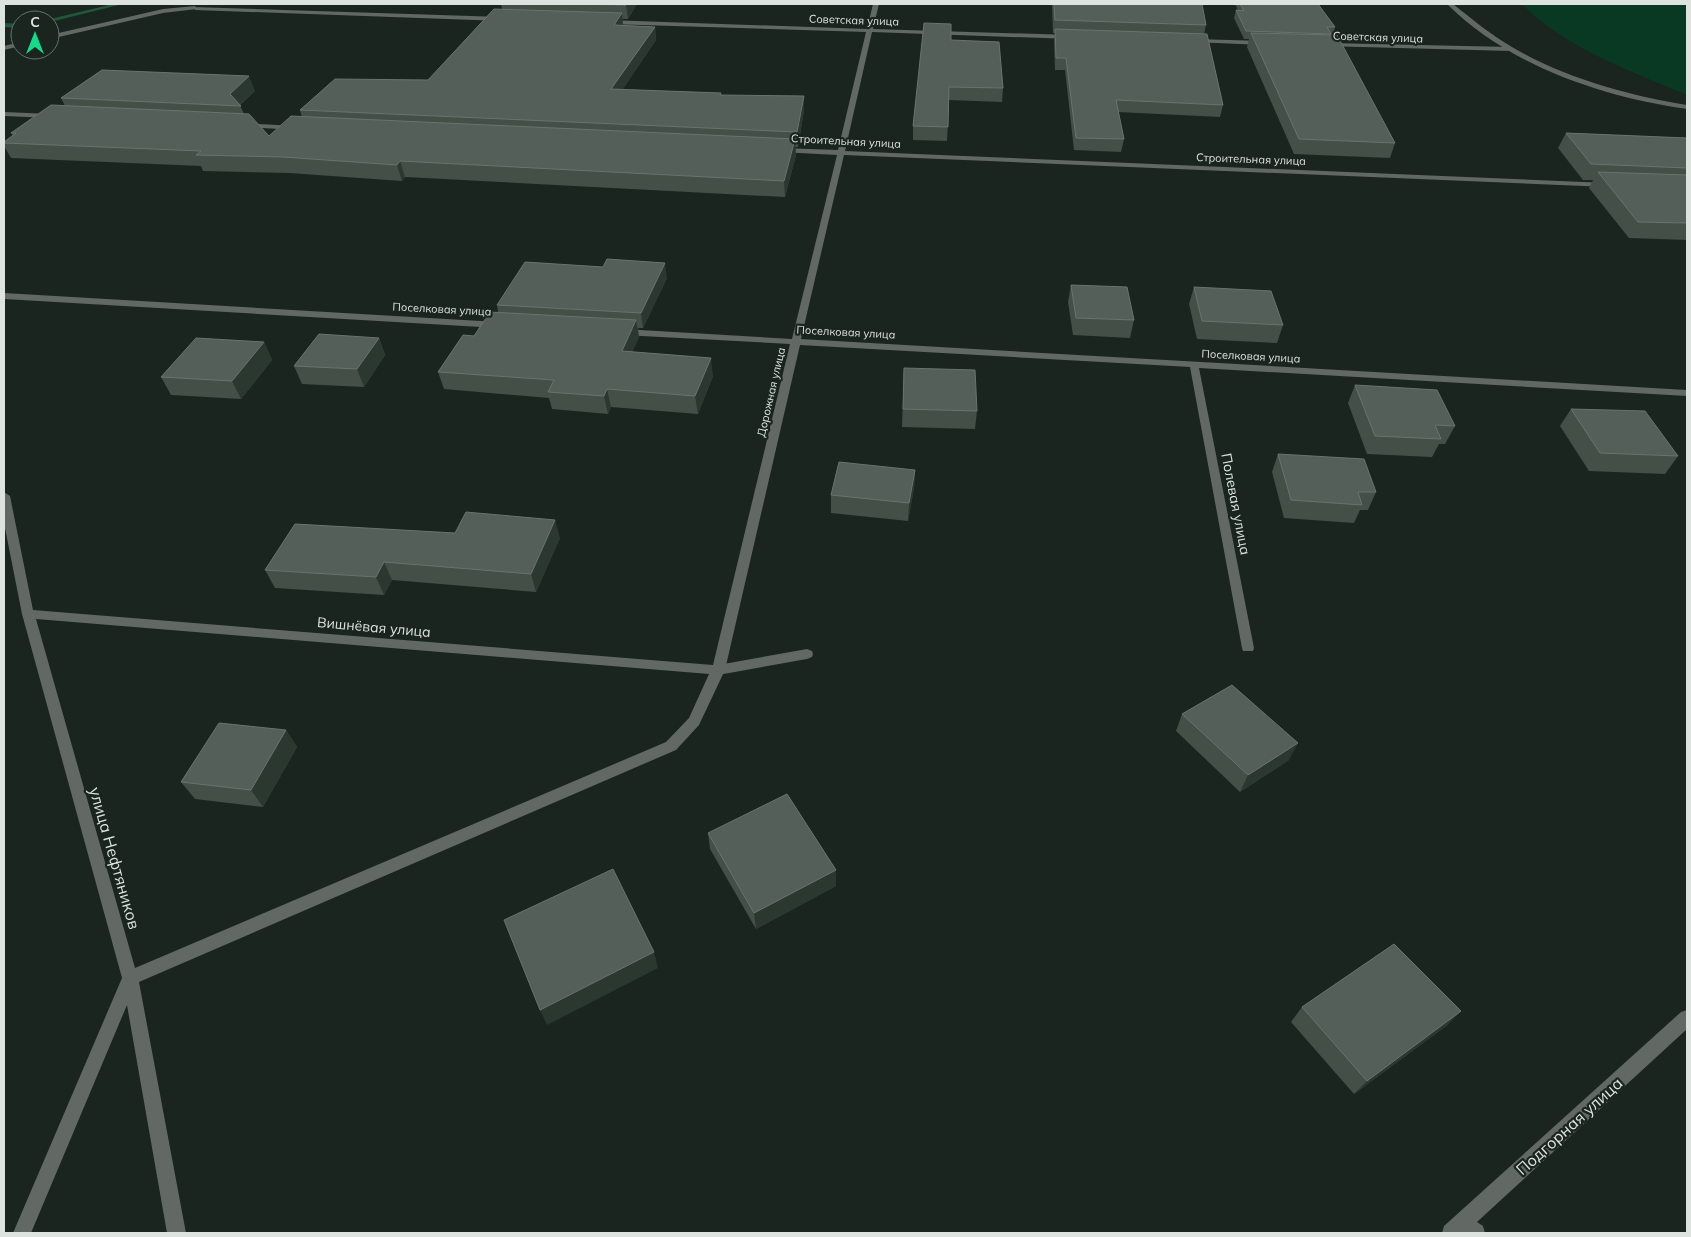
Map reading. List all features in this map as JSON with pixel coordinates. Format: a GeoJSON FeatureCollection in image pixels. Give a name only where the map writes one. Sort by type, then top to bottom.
{"type":"FeatureCollection","features":[{"type":"Feature","properties":{"kind":"street","name":"Дорожная улица"},"geometry":{"type":"LineString","coordinates":[[130,978],[671,746],[694,720],[718,670],[876,4]]}},
{"type":"Feature","properties":{"kind":"street"},"geometry":{"type":"LineString","coordinates":[[1450,4],[1511,49],[1546,66],[1613,90],[1668,105],[1687,107]]}},
{"type":"Feature","properties":{"kind":"street"},"geometry":{"type":"LineString","coordinates":[[60,35],[163,11],[195,8],[513,19]]}},
{"type":"Feature","properties":{"kind":"street","name":"Советская улица"},"geometry":{"type":"LineString","coordinates":[[602,22],[1079,37]]}},
{"type":"Feature","properties":{"kind":"street"},"geometry":{"type":"LineString","coordinates":[[1188,41],[1268,43]]}},
{"type":"Feature","properties":{"kind":"street","name":"Советская улица"},"geometry":{"type":"LineString","coordinates":[[1317,45],[1511,49]]}},
{"type":"Feature","properties":{"kind":"street"},"geometry":{"type":"LineString","coordinates":[[4,114],[64,117]]}},
{"type":"Feature","properties":{"kind":"street"},"geometry":{"type":"LineString","coordinates":[[233,125],[302,128]]}},
{"type":"Feature","properties":{"kind":"street","name":"Строительная улица"},"geometry":{"type":"LineString","coordinates":[[770,149],[1618,185]]}},
{"type":"Feature","properties":{"kind":"street","name":"Поселковая улица"},"geometry":{"type":"LineString","coordinates":[[4,296],[509,325]]}},
{"type":"Feature","properties":{"kind":"street","name":"Поселковая улица"},"geometry":{"type":"LineString","coordinates":[[608,331],[1687,393]]}},
{"type":"Feature","properties":{"kind":"street","name":"Полевая улица"},"geometry":{"type":"LineString","coordinates":[[1194,365],[1248,648]]}},
{"type":"Feature","properties":{"kind":"street","name":"улица Нефтяников"},"geometry":{"type":"LineString","coordinates":[[4,496],[28,614],[130,978],[177,1233]]}},
{"type":"Feature","properties":{"kind":"street","name":"Вишнёвая улица"},"geometry":{"type":"LineString","coordinates":[[28,614],[718,670],[807,654]]}},
{"type":"Feature","properties":{"kind":"street"},"geometry":{"type":"LineString","coordinates":[[22,1233],[130,978]]}},
{"type":"Feature","properties":{"kind":"street","name":"Подгорная улица"},"geometry":{"type":"LineString","coordinates":[[1464,1230],[1687,1018]]}},
{"type":"Feature","properties":{"kind":"green space"},"geometry":{"type":"Polygon","coordinates":[[[1522,4],[1687,4],[1687,95],[1621,67],[1578,46],[1557,33],[1522,4]]]}},
{"type":"Feature","properties":{"kind":"building"},"geometry":{"type":"Polygon","coordinates":[[[582,4],[627,4],[626,5],[582,4]]]}},
{"type":"Feature","properties":{"kind":"building"},"geometry":{"type":"Polygon","coordinates":[[[1054,4],[1202,4],[1206,25],[1055,20],[1054,4]]]}},
{"type":"Feature","properties":{"kind":"building"},"geometry":{"type":"Polygon","coordinates":[[[1240,4],[1318,4],[1335,27],[1327,27],[1331,34],[1246,31],[1236,10],[1244,11],[1240,4]]]}},
{"type":"Feature","properties":{"kind":"building"},"geometry":{"type":"Polygon","coordinates":[[[494,9],[622,13],[614,25],[655,27],[611,89],[721,93],[720,95],[804,96],[797,132],[300,110],[335,79],[428,80],[494,9]]]}},
{"type":"Feature","properties":{"kind":"building"},"geometry":{"type":"Polygon","coordinates":[[[924,23],[951,24],[951,40],[999,42],[1003,88],[949,87],[948,127],[913,126],[924,23]]]}},
{"type":"Feature","properties":{"kind":"building"},"geometry":{"type":"Polygon","coordinates":[[[1055,29],[1207,34],[1223,105],[1116,100],[1124,139],[1076,138],[1066,58],[1056,58],[1055,29]]]}},
{"type":"Feature","properties":{"kind":"building"},"geometry":{"type":"Polygon","coordinates":[[[1251,33],[1337,35],[1395,143],[1299,139],[1251,33]]]}},
{"type":"Feature","properties":{"kind":"building"},"geometry":{"type":"Polygon","coordinates":[[[102,70],[249,76],[230,94],[241,106],[61,98],[102,70]]]}},
{"type":"Feature","properties":{"kind":"building"},"geometry":{"type":"Polygon","coordinates":[[[51,105],[249,114],[269,136],[291,116],[795,139],[784,181],[400,161],[397,165],[283,157],[196,155],[201,151],[4,143],[16,133],[11,133],[51,105]]]}},
{"type":"Feature","properties":{"kind":"building"},"geometry":{"type":"Polygon","coordinates":[[[1566,133],[1687,138],[1687,168],[1591,164],[1566,133]]]}},
{"type":"Feature","properties":{"kind":"building"},"geometry":{"type":"Polygon","coordinates":[[[1598,172],[1687,175],[1687,223],[1638,222],[1598,172]]]}},
{"type":"Feature","properties":{"kind":"building"},"geometry":{"type":"Polygon","coordinates":[[[607,259],[665,263],[641,313],[497,305],[525,262],[603,267],[607,259]]]}},
{"type":"Feature","properties":{"kind":"building"},"geometry":{"type":"Polygon","coordinates":[[[1071,285],[1127,287],[1134,320],[1076,318],[1071,285]]]}},
{"type":"Feature","properties":{"kind":"building"},"geometry":{"type":"Polygon","coordinates":[[[1194,287],[1271,291],[1283,325],[1202,321],[1194,287]]]}},
{"type":"Feature","properties":{"kind":"building"},"geometry":{"type":"Polygon","coordinates":[[[490,312],[636,320],[622,351],[711,358],[695,396],[607,389],[604,396],[548,392],[554,380],[438,372],[463,335],[474,336],[490,312]]]}},
{"type":"Feature","properties":{"kind":"building"},"geometry":{"type":"Polygon","coordinates":[[[319,334],[379,338],[357,369],[294,366],[319,334]]]}},
{"type":"Feature","properties":{"kind":"building"},"geometry":{"type":"Polygon","coordinates":[[[196,338],[264,342],[232,381],[161,377],[196,338]]]}},
{"type":"Feature","properties":{"kind":"building"},"geometry":{"type":"Polygon","coordinates":[[[904,368],[975,370],[977,411],[903,409],[904,368]]]}},
{"type":"Feature","properties":{"kind":"building"},"geometry":{"type":"Polygon","coordinates":[[[1355,385],[1437,390],[1455,426],[1435,425],[1441,439],[1375,436],[1355,385]]]}},
{"type":"Feature","properties":{"kind":"building"},"geometry":{"type":"Polygon","coordinates":[[[1571,409],[1645,411],[1678,456],[1600,453],[1571,409]]]}},
{"type":"Feature","properties":{"kind":"building"},"geometry":{"type":"Polygon","coordinates":[[[1278,454],[1364,459],[1376,492],[1358,492],[1362,505],[1291,500],[1278,454]]]}},
{"type":"Feature","properties":{"kind":"building"},"geometry":{"type":"Polygon","coordinates":[[[839,462],[915,470],[909,503],[831,495],[839,462]]]}},
{"type":"Feature","properties":{"kind":"building"},"geometry":{"type":"Polygon","coordinates":[[[466,512],[555,520],[531,574],[384,562],[376,577],[265,570],[295,524],[455,533],[466,512]]]}},
{"type":"Feature","properties":{"kind":"building"},"geometry":{"type":"Polygon","coordinates":[[[1232,685],[1298,743],[1248,775],[1182,714],[1232,685]]]}},
{"type":"Feature","properties":{"kind":"building"},"geometry":{"type":"Polygon","coordinates":[[[219,723],[286,730],[251,790],[181,782],[219,723]]]}},
{"type":"Feature","properties":{"kind":"building"},"geometry":{"type":"Polygon","coordinates":[[[787,794],[836,870],[754,913],[708,833],[787,794]]]}},
{"type":"Feature","properties":{"kind":"building"},"geometry":{"type":"Polygon","coordinates":[[[613,869],[654,952],[540,1010],[504,920],[613,869]]]}},
{"type":"Feature","properties":{"kind":"building"},"geometry":{"type":"Polygon","coordinates":[[[1394,944],[1461,1011],[1367,1081],[1302,1007],[1394,944]]]}},
{"type":"Feature","properties":{"kind":"waterway"},"geometry":{"type":"LineString","coordinates":[[60,18],[120,4]]}},
{"type":"Feature","properties":{"kind":"waterway"},"geometry":{"type":"LineString","coordinates":[[4,25],[10,25]]}}]}
